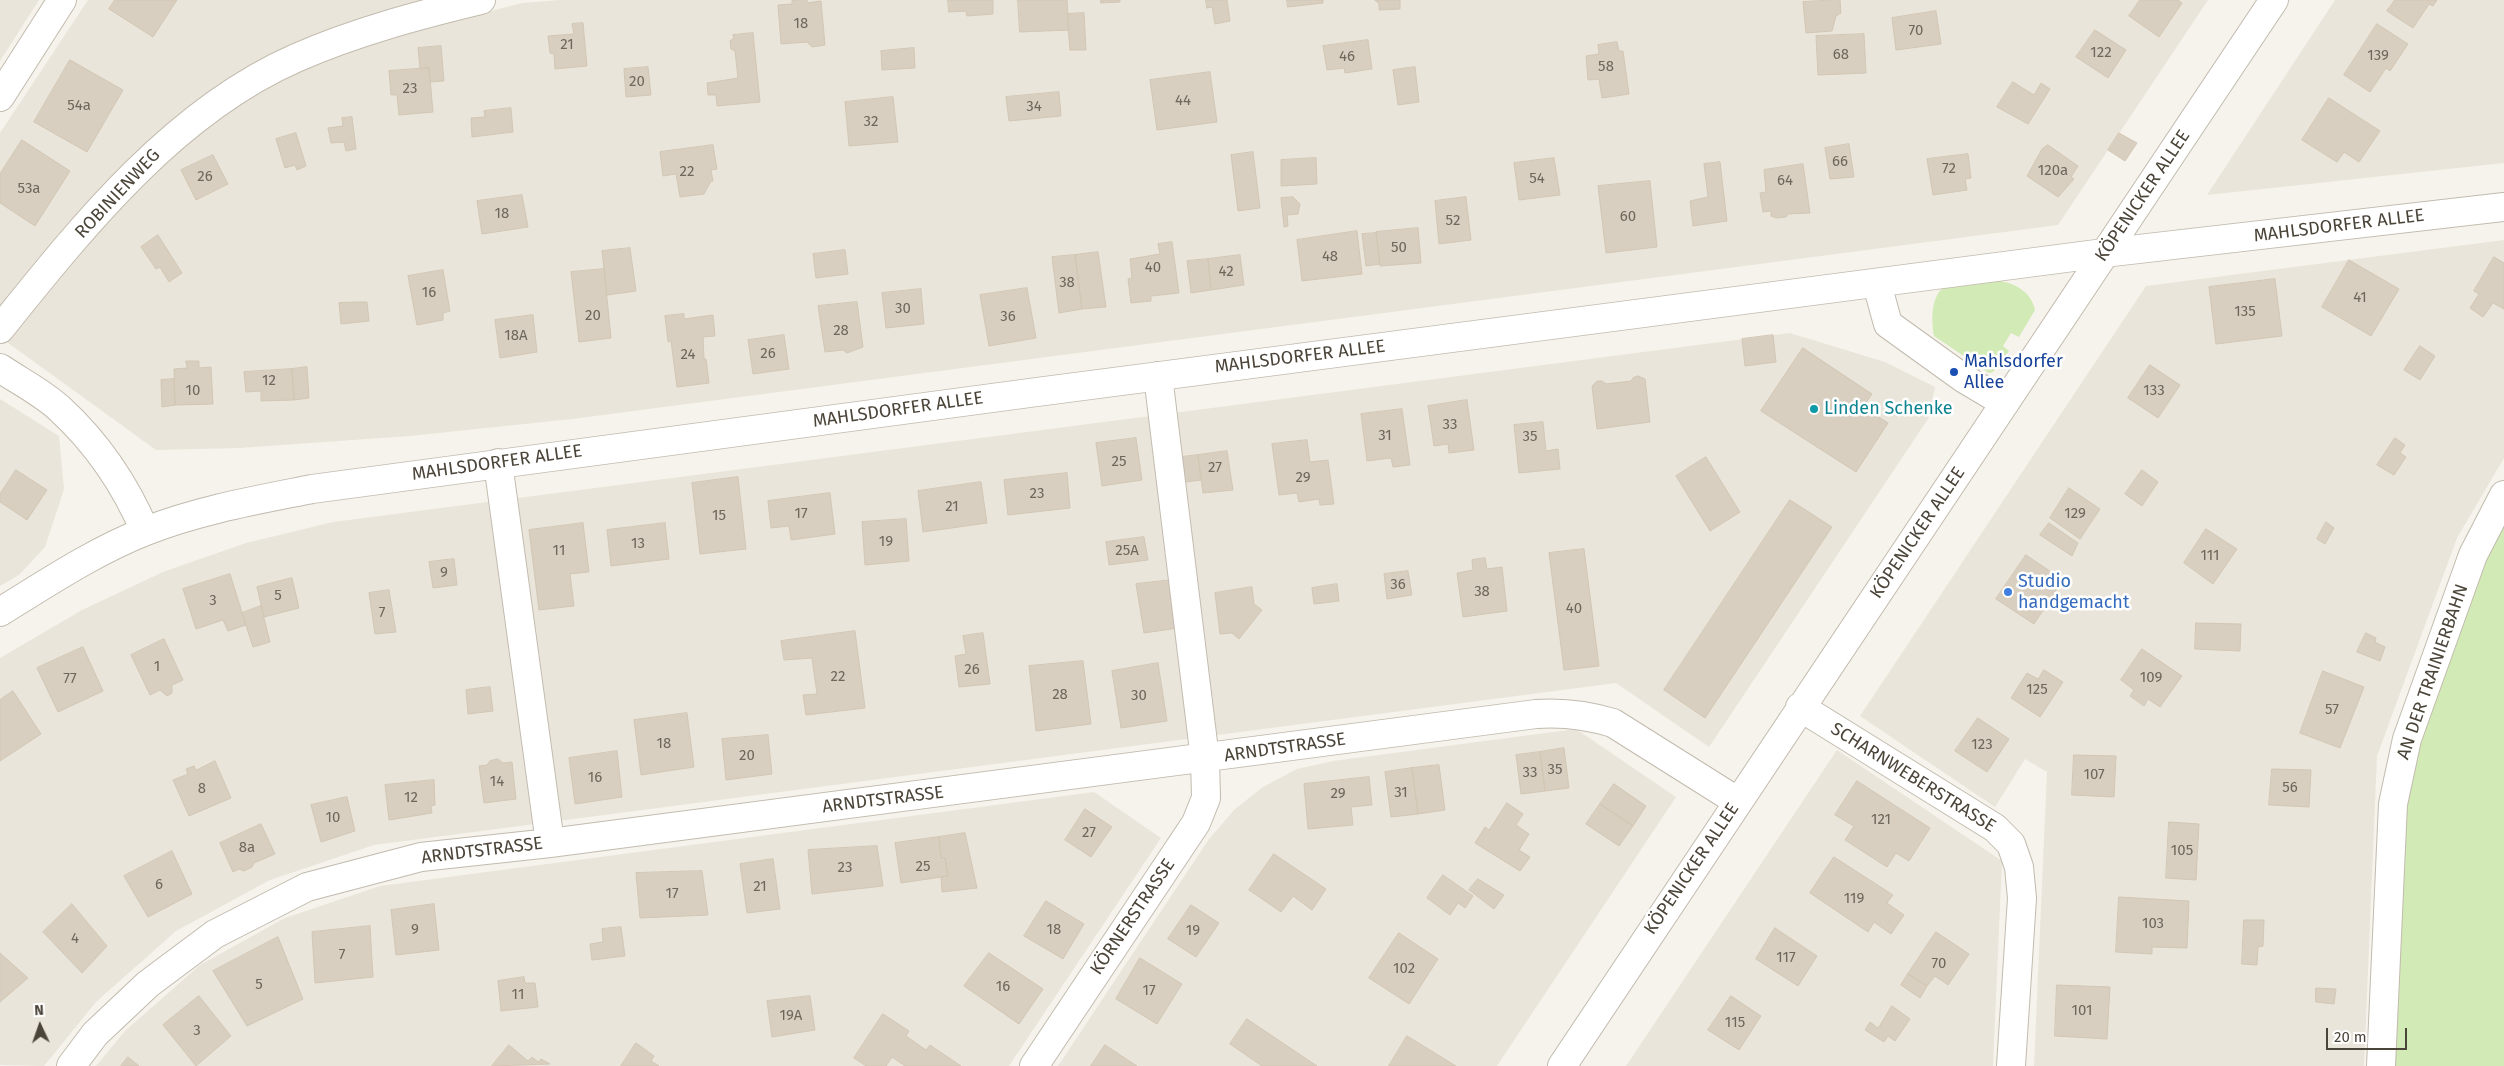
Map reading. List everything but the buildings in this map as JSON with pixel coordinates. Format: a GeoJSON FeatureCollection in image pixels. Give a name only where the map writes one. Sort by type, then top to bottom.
{"type":"FeatureCollection","features":[{"type":"Feature","properties":{"kind":"street"},"geometry":{"type":"LineString","coordinates":[[0,97],[62,0]]}},
{"type":"Feature","properties":{"kind":"street","name":"ROBINIENWEG"},"geometry":{"type":"LineString","coordinates":[[0,329],[41,278],[140,166],[194,120],[243,87],[296,58],[425,13],[481,0]]}},
{"type":"Feature","properties":{"kind":"street","name":"KÖPENICKER ALLEE"},"geometry":{"type":"LineString","coordinates":[[1562,1066],[1737,801],[2274,0]]}},
{"type":"Feature","properties":{"kind":"street","name":"MAHLSDORFER ALLEE"},"geometry":{"type":"LineString","coordinates":[[0,612],[63,573],[145,531],[222,509],[312,489],[1158,376],[2104,253],[2504,207]]}},
{"type":"Feature","properties":{"kind":"street"},"geometry":{"type":"LineString","coordinates":[[1877,284],[1888,324],[1964,378],[2005,403]]}},
{"type":"Feature","properties":{"kind":"street"},"geometry":{"type":"LineString","coordinates":[[0,368],[59,408],[107,459],[132,501],[145,531]]}},
{"type":"Feature","properties":{"kind":"street","name":"KÖRNERSTRASSE"},"geometry":{"type":"LineString","coordinates":[[1034,1066],[1196,823],[1206,798],[1205,759],[1158,376]]}},
{"type":"Feature","properties":{"kind":"street"},"geometry":{"type":"LineString","coordinates":[[498,463],[550,843]]}},
{"type":"Feature","properties":{"kind":"street","name":"AN DER TRAINIERBAHN"},"geometry":{"type":"LineString","coordinates":[[2381,1066],[2393,804],[2403,757],[2407,739],[2473,555],[2504,495]]}},
{"type":"Feature","properties":{"kind":"street","name":"SCHARNWEBERSTRASSE"},"geometry":{"type":"LineString","coordinates":[[1800,707],[1995,828],[2010,844],[2019,866],[2022,898],[2010,1066]]}},
{"type":"Feature","properties":{"kind":"street","name":"ARNDTSTRASSE"},"geometry":{"type":"LineString","coordinates":[[71,1066],[95,1034],[155,978],[215,934],[307,887],[421,857],[550,843],[1205,759],[1526,715],[1561,712],[1590,716],[1613,723],[1737,801]]}},
{"type":"Feature","properties":{"kind":"shaded area"},"geometry":{"type":"Polygon","coordinates":[[[0,0],[39,0],[0,61],[0,0]]]}},
{"type":"Feature","properties":{"kind":"shaded area"},"geometry":{"type":"Polygon","coordinates":[[[88,0],[432,0],[281,52],[198,99],[131,157],[0,307],[0,133],[88,0]]]}},
{"type":"Feature","properties":{"kind":"shaded area"},"geometry":{"type":"Polygon","coordinates":[[[560,0],[2208,0],[2058,225],[572,419],[410,436],[239,448],[156,450],[4,340],[144,179],[212,121],[290,74],[369,43],[522,3],[560,0]]]}},
{"type":"Feature","properties":{"kind":"shaded area"},"geometry":{"type":"Polygon","coordinates":[[[2335,0],[2504,0],[2504,163],[2207,195],[2335,0]]]}},
{"type":"Feature","properties":{"kind":"shaded area"},"geometry":{"type":"Polygon","coordinates":[[[2504,240],[2504,458],[2457,538],[2377,756],[2364,1066],[2034,1066],[2047,772],[2025,759],[1995,807],[1860,716],[2146,286],[2504,240]]]}},
{"type":"Feature","properties":{"kind":"shaded area"},"geometry":{"type":"Polygon","coordinates":[[[1790,333],[1885,362],[1935,387],[1928,419],[1709,747],[1616,683],[374,845],[270,880],[176,931],[96,1002],[44,1066],[0,1065],[0,658],[82,610],[163,572],[246,543],[333,522],[1790,333]]]}},
{"type":"Feature","properties":{"kind":"shaded area"},"geometry":{"type":"Polygon","coordinates":[[[0,399],[59,436],[64,489],[45,547],[19,575],[0,586],[0,399]]]}},
{"type":"Feature","properties":{"kind":"shaded area"},"geometry":{"type":"Polygon","coordinates":[[[1576,729],[1676,797],[1497,1066],[1058,1066],[1209,839],[1234,810],[1263,787],[1297,769],[1333,761],[1576,729]]]}},
{"type":"Feature","properties":{"kind":"shaded area"},"geometry":{"type":"Polygon","coordinates":[[[1837,750],[2002,861],[1993,1066],[1626,1066],[1837,750]]]}},
{"type":"Feature","properties":{"kind":"shaded area"},"geometry":{"type":"Polygon","coordinates":[[[1094,792],[1161,838],[1009,1066],[96,1066],[125,1031],[200,965],[285,918],[380,886],[1094,792]]]}},
{"type":"Feature","properties":{"kind":"green space"},"geometry":{"type":"Polygon","coordinates":[[[1994,280],[2020,288],[2029,297],[2035,310],[2019,337],[2011,333],[2003,346],[2009,351],[1993,372],[1989,373],[1934,336],[1932,314],[1935,299],[1943,288],[1950,284],[1994,280]]]}},
{"type":"Feature","properties":{"kind":"green space"},"geometry":{"type":"Polygon","coordinates":[[[2504,510],[2504,1066],[2391,1066],[2406,763],[2504,510]]]}},
{"type":"Feature","properties":{"kind":"place","name":"Mahlsdorfer Allee"},"geometry":{"type":"Point","coordinates":[1954,372]}},
{"type":"Feature","properties":{"kind":"place","name":"Linden Schenke"},"geometry":{"type":"Point","coordinates":[1814,409]}},
{"type":"Feature","properties":{"kind":"place","name":"Studio handgemacht"},"geometry":{"type":"Point","coordinates":[2008,592]}}]}
